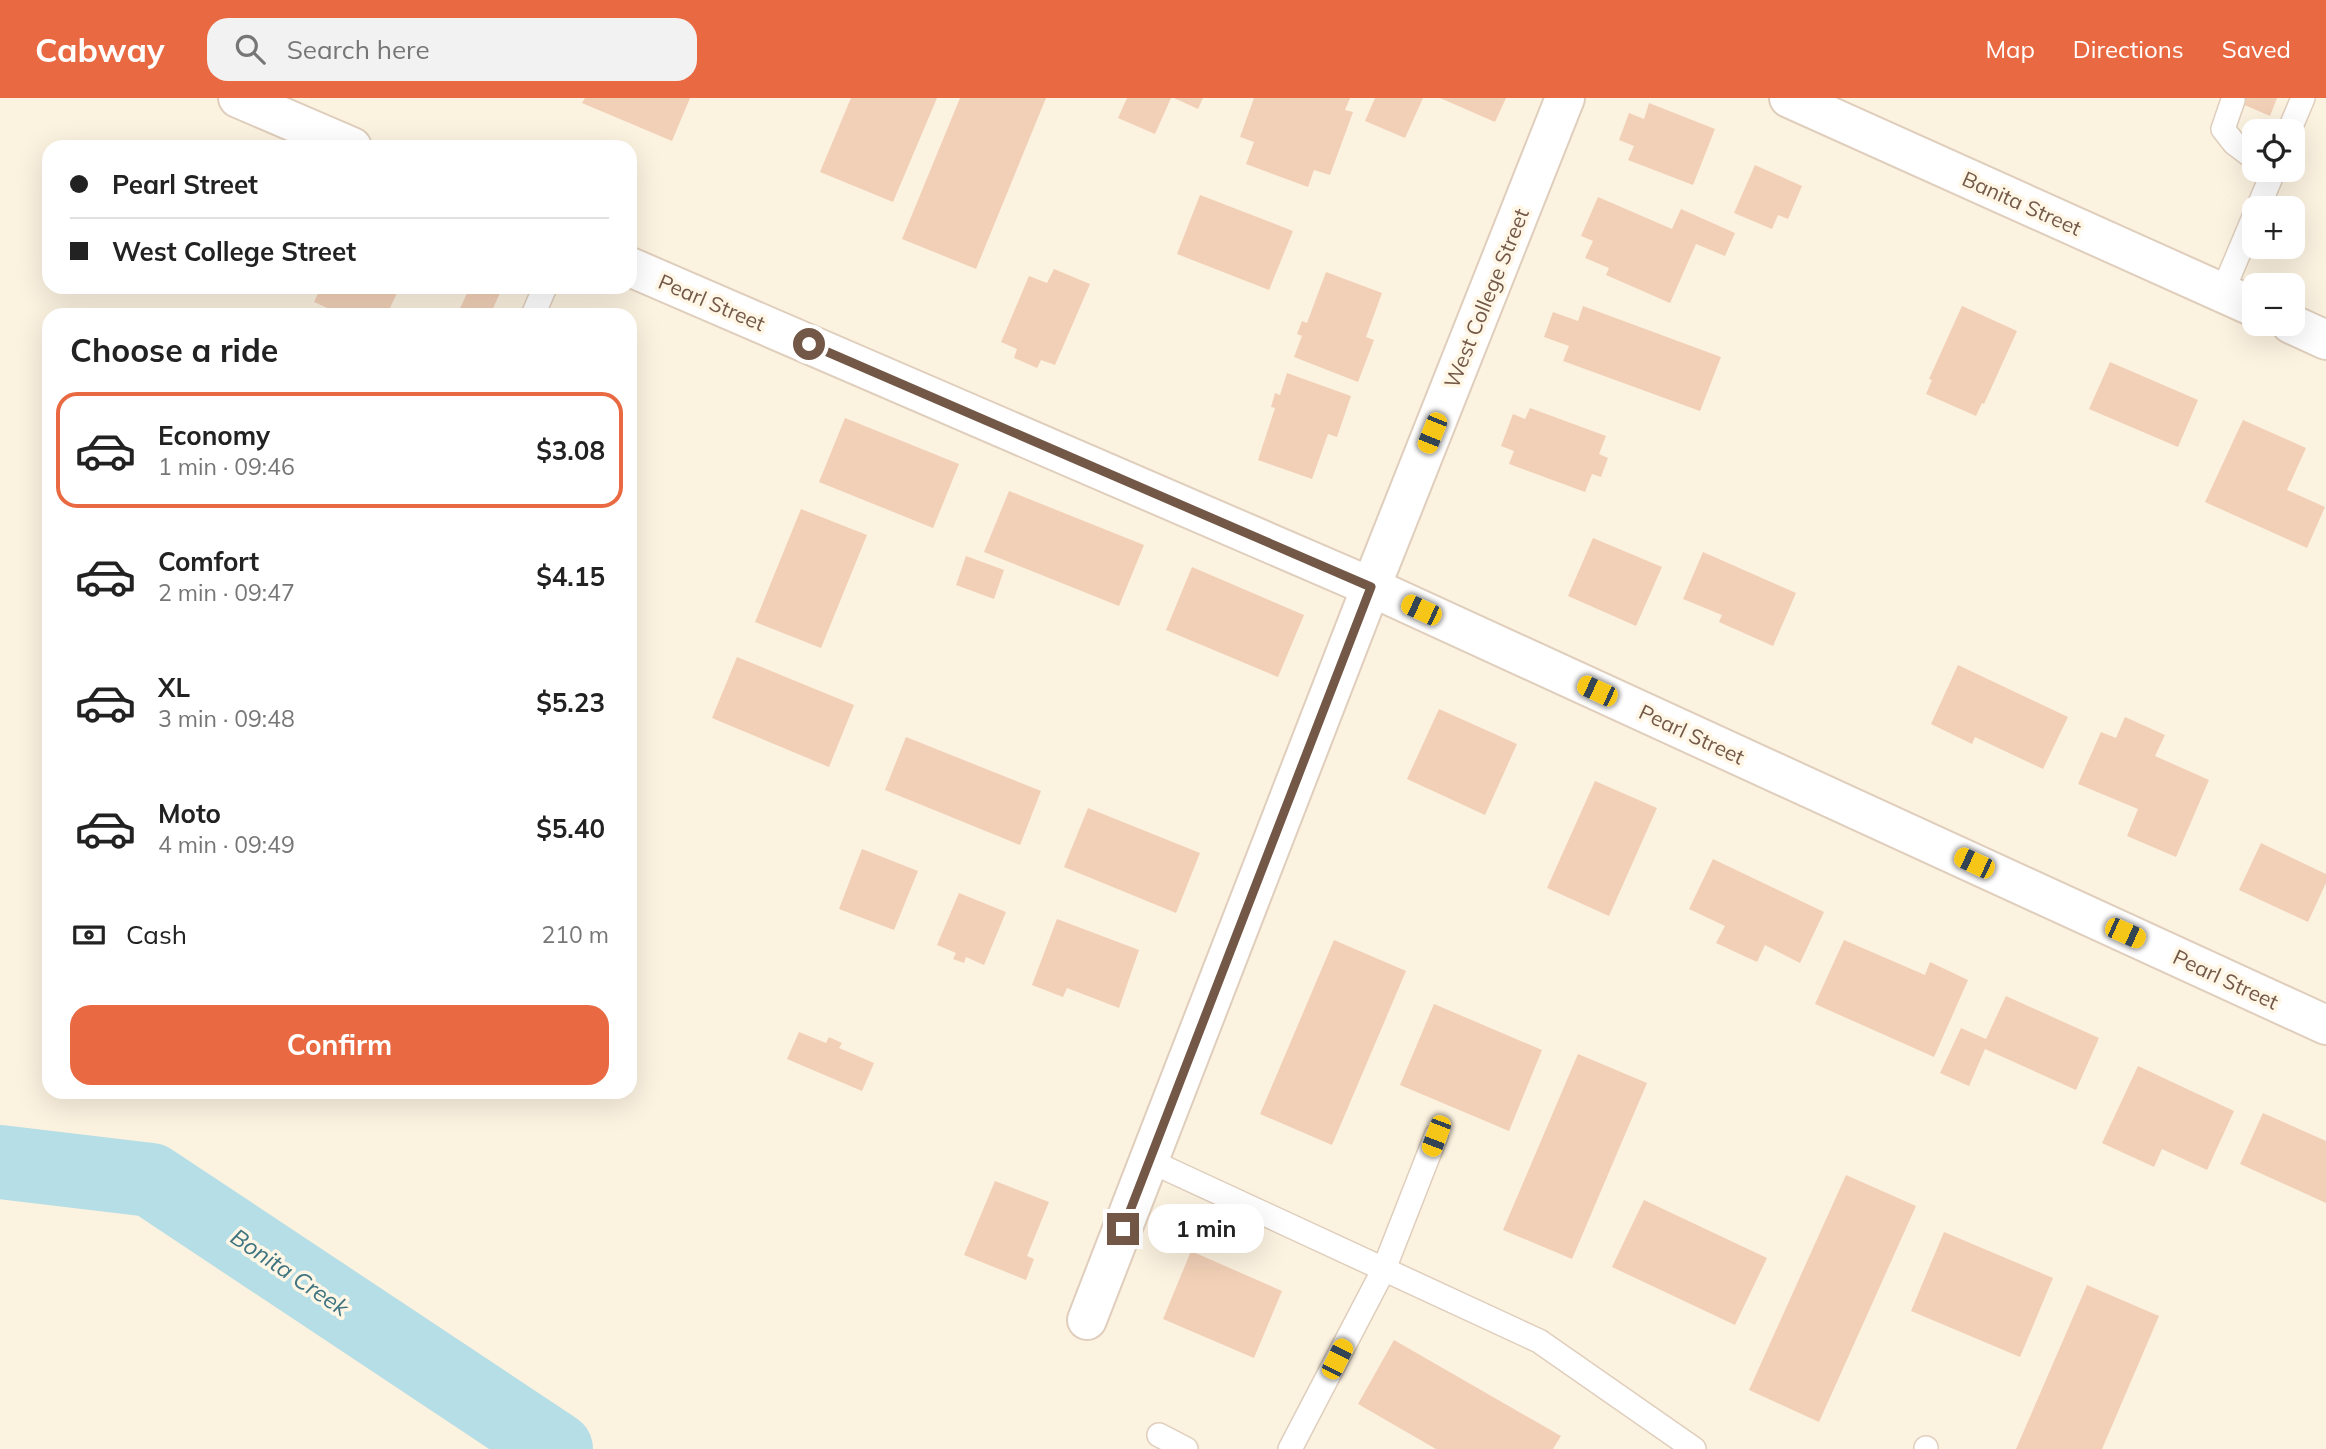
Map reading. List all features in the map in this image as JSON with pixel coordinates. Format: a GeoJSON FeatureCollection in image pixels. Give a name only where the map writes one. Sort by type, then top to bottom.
{"type":"FeatureCollection","features":[{"type":"Feature","properties":{"kind":"street"},"geometry":{"type":"LineString","coordinates":[[238,98],[336,140]]}},
{"type":"Feature","properties":{"kind":"street","name":"West College Street"},"geometry":{"type":"LineString","coordinates":[[1087,1320],[1371,587],[1565,98]]}},
{"type":"Feature","properties":{"kind":"street","name":"Banita Street"},"geometry":{"type":"LineString","coordinates":[[1789,98],[2238,300]]}},
{"type":"Feature","properties":{"kind":"street","name":"Pearl Street"},"geometry":{"type":"LineString","coordinates":[[637,270],[1371,587],[2326,1025]]}},
{"type":"Feature","properties":{"kind":"street"},"geometry":{"type":"LineString","coordinates":[[2305,330],[2326,340]]}},
{"type":"Feature","properties":{"kind":"lane"},"geometry":{"type":"LineString","coordinates":[[2295,119],[2303,98]]}},
{"type":"Feature","properties":{"kind":"lane"},"geometry":{"type":"LineString","coordinates":[[2233,100],[2223,128],[2242,149]]}},
{"type":"Feature","properties":{"kind":"lane"},"geometry":{"type":"LineString","coordinates":[[2238,300],[2246,259]]}},
{"type":"Feature","properties":{"kind":"lane"},"geometry":{"type":"LineString","coordinates":[[1290,1449],[1384,1269],[1436,1136]]}},
{"type":"Feature","properties":{"kind":"lane"},"geometry":{"type":"LineString","coordinates":[[1150,1161],[1539,1341],[1694,1449]]}},
{"type":"Feature","properties":{"kind":"lane"},"geometry":{"type":"LineString","coordinates":[[1159,1435],[1186,1449]]}},
{"type":"Feature","properties":{"kind":"building"},"geometry":{"type":"Polygon","coordinates":[[[585,98],[690,98],[672,141],[582,103],[585,98]]]}},
{"type":"Feature","properties":{"kind":"building"},"geometry":{"type":"Polygon","coordinates":[[[851,98],[937,98],[893,202],[820,172],[851,98]]]}},
{"type":"Feature","properties":{"kind":"building"},"geometry":{"type":"Polygon","coordinates":[[[960,98],[1046,98],[976,269],[902,239],[960,98]]]}},
{"type":"Feature","properties":{"kind":"building"},"geometry":{"type":"Polygon","coordinates":[[[1127,98],[1171,98],[1155,134],[1118,118],[1127,98]]]}},
{"type":"Feature","properties":{"kind":"building"},"geometry":{"type":"Polygon","coordinates":[[[1174,98],[1203,98],[1198,109],[1174,98]]]}},
{"type":"Feature","properties":{"kind":"building"},"geometry":{"type":"Polygon","coordinates":[[[1254,98],[1350,98],[1345,110],[1353,112],[1330,175],[1314,170],[1308,187],[1246,164],[1254,142],[1240,137],[1254,98]]]}},
{"type":"Feature","properties":{"kind":"building"},"geometry":{"type":"Polygon","coordinates":[[[1375,98],[1423,98],[1405,138],[1365,121],[1375,98]]]}},
{"type":"Feature","properties":{"kind":"building"},"geometry":{"type":"Polygon","coordinates":[[[1440,98],[1506,98],[1495,122],[1440,98]]]}},
{"type":"Feature","properties":{"kind":"building"},"geometry":{"type":"Polygon","coordinates":[[[2228,98],[2277,98],[2270,116],[2228,98]]]}},
{"type":"Feature","properties":{"kind":"building"},"geometry":{"type":"Polygon","coordinates":[[[1649,103],[1715,129],[1693,185],[1628,160],[1634,146],[1619,140],[1629,113],[1644,119],[1649,103]]]}},
{"type":"Feature","properties":{"kind":"building"},"geometry":{"type":"Polygon","coordinates":[[[1755,165],[1802,186],[1788,219],[1778,215],[1772,229],[1734,213],[1755,165]]]}},
{"type":"Feature","properties":{"kind":"building"},"geometry":{"type":"Polygon","coordinates":[[[1200,195],[1293,231],[1269,290],[1177,254],[1200,195]]]}},
{"type":"Feature","properties":{"kind":"building"},"geometry":{"type":"Polygon","coordinates":[[[1598,197],[1672,229],[1681,209],[1735,233],[1725,256],[1696,244],[1670,303],[1606,275],[1609,268],[1585,258],[1593,241],[1581,236],[1598,197]]]}},
{"type":"Feature","properties":{"kind":"building"},"geometry":{"type":"Polygon","coordinates":[[[1054,269],[1090,284],[1055,365],[1041,360],[1037,368],[1014,358],[1017,349],[1001,342],[1029,276],[1047,283],[1054,269]]]}},
{"type":"Feature","properties":{"kind":"building"},"geometry":{"type":"Polygon","coordinates":[[[1326,272],[1382,293],[1366,337],[1374,340],[1358,382],[1294,357],[1302,336],[1297,334],[1302,321],[1307,323],[1326,272]]]}},
{"type":"Feature","properties":{"kind":"building"},"geometry":{"type":"Polygon","coordinates":[[[318,294],[397,294],[390,308],[327,308],[314,302],[318,294]]]}},
{"type":"Feature","properties":{"kind":"building"},"geometry":{"type":"Polygon","coordinates":[[[467,294],[500,294],[493,308],[460,308],[467,294]]]}},
{"type":"Feature","properties":{"kind":"building"},"geometry":{"type":"Polygon","coordinates":[[[1583,306],[1721,357],[1700,411],[1563,361],[1569,346],[1544,337],[1553,312],[1578,321],[1583,306]]]}},
{"type":"Feature","properties":{"kind":"building"},"geometry":{"type":"Polygon","coordinates":[[[1962,306],[2017,331],[1976,416],[1926,394],[1932,380],[1929,379],[1962,306]]]}},
{"type":"Feature","properties":{"kind":"building"},"geometry":{"type":"Polygon","coordinates":[[[2110,362],[2198,400],[2178,447],[2089,409],[2110,362]]]}},
{"type":"Feature","properties":{"kind":"building"},"geometry":{"type":"Polygon","coordinates":[[[1287,373],[1351,396],[1337,437],[1328,434],[1312,479],[1258,460],[1275,408],[1271,407],[1275,393],[1280,395],[1287,373]]]}},
{"type":"Feature","properties":{"kind":"building"},"geometry":{"type":"Polygon","coordinates":[[[1530,408],[1606,436],[1599,454],[1608,458],[1601,477],[1592,474],[1585,492],[1509,464],[1514,451],[1501,446],[1513,414],[1525,419],[1530,408]]]}},
{"type":"Feature","properties":{"kind":"building"},"geometry":{"type":"Polygon","coordinates":[[[845,418],[959,464],[933,528],[819,482],[845,418]]]}},
{"type":"Feature","properties":{"kind":"building"},"geometry":{"type":"Polygon","coordinates":[[[2243,420],[2306,448],[2287,490],[2325,507],[2307,548],[2205,502],[2243,420]]]}},
{"type":"Feature","properties":{"kind":"building"},"geometry":{"type":"Polygon","coordinates":[[[1009,491],[1144,545],[1119,606],[984,552],[1009,491]]]}},
{"type":"Feature","properties":{"kind":"building"},"geometry":{"type":"Polygon","coordinates":[[[801,509],[867,535],[821,648],[755,622],[801,509]]]}},
{"type":"Feature","properties":{"kind":"building"},"geometry":{"type":"Polygon","coordinates":[[[1593,538],[1662,567],[1636,626],[1568,596],[1593,538]]]}},
{"type":"Feature","properties":{"kind":"building"},"geometry":{"type":"Polygon","coordinates":[[[1703,552],[1796,593],[1773,646],[1719,622],[1722,615],[1683,599],[1703,552]]]}},
{"type":"Feature","properties":{"kind":"building"},"geometry":{"type":"Polygon","coordinates":[[[966,556],[1004,570],[994,599],[956,585],[966,556]]]}},
{"type":"Feature","properties":{"kind":"building"},"geometry":{"type":"Polygon","coordinates":[[[1192,567],[1304,615],[1278,677],[1166,630],[1192,567]]]}},
{"type":"Feature","properties":{"kind":"building"},"geometry":{"type":"Polygon","coordinates":[[[737,657],[854,705],[829,767],[712,718],[737,657]]]}},
{"type":"Feature","properties":{"kind":"building"},"geometry":{"type":"Polygon","coordinates":[[[1958,665],[2068,717],[2043,769],[1975,737],[1972,744],[1931,724],[1958,665]]]}},
{"type":"Feature","properties":{"kind":"building"},"geometry":{"type":"Polygon","coordinates":[[[1439,709],[1517,744],[1485,815],[1407,779],[1439,709]]]}},
{"type":"Feature","properties":{"kind":"building"},"geometry":{"type":"Polygon","coordinates":[[[2125,717],[2165,735],[2155,756],[2209,780],[2176,857],[2127,836],[2138,809],[2078,784],[2101,732],[2116,738],[2125,717]]]}},
{"type":"Feature","properties":{"kind":"building"},"geometry":{"type":"Polygon","coordinates":[[[906,737],[1041,791],[1020,845],[885,790],[906,737]]]}},
{"type":"Feature","properties":{"kind":"building"},"geometry":{"type":"Polygon","coordinates":[[[1595,781],[1657,808],[1609,916],[1547,888],[1595,781]]]}},
{"type":"Feature","properties":{"kind":"building"},"geometry":{"type":"Polygon","coordinates":[[[1088,808],[1200,853],[1176,913],[1064,867],[1088,808]]]}},
{"type":"Feature","properties":{"kind":"building"},"geometry":{"type":"Polygon","coordinates":[[[2261,843],[2326,874],[2326,883],[2308,922],[2239,890],[2261,843]]]}},
{"type":"Feature","properties":{"kind":"building"},"geometry":{"type":"Polygon","coordinates":[[[862,849],[918,871],[894,930],[839,909],[862,849]]]}},
{"type":"Feature","properties":{"kind":"building"},"geometry":{"type":"Polygon","coordinates":[[[1713,859],[1824,912],[1800,963],[1765,945],[1757,962],[1716,943],[1725,926],[1689,909],[1713,859]]]}},
{"type":"Feature","properties":{"kind":"building"},"geometry":{"type":"Polygon","coordinates":[[[959,893],[1006,912],[984,965],[966,957],[964,963],[953,959],[956,953],[937,945],[959,893]]]}},
{"type":"Feature","properties":{"kind":"building"},"geometry":{"type":"Polygon","coordinates":[[[1057,919],[1139,950],[1119,1008],[1067,988],[1063,997],[1032,985],[1057,919]]]}},
{"type":"Feature","properties":{"kind":"building"},"geometry":{"type":"Polygon","coordinates":[[[1334,940],[1406,971],[1332,1145],[1260,1114],[1334,940]]]}},
{"type":"Feature","properties":{"kind":"building"},"geometry":{"type":"Polygon","coordinates":[[[1844,940],[1925,975],[1930,962],[1968,980],[1934,1057],[1815,1004],[1844,940]]]}},
{"type":"Feature","properties":{"kind":"building"},"geometry":{"type":"Polygon","coordinates":[[[2006,996],[2099,1038],[2076,1090],[1985,1049],[1969,1086],[1940,1073],[1961,1028],[1986,1039],[2006,996]]]}},
{"type":"Feature","properties":{"kind":"building"},"geometry":{"type":"Polygon","coordinates":[[[1434,1004],[1542,1050],[1509,1131],[1400,1085],[1434,1004]]]}},
{"type":"Feature","properties":{"kind":"building"},"geometry":{"type":"Polygon","coordinates":[[[799,1032],[826,1043],[829,1037],[842,1043],[839,1048],[874,1063],[862,1091],[787,1059],[799,1032]]]}},
{"type":"Feature","properties":{"kind":"building"},"geometry":{"type":"Polygon","coordinates":[[[1578,1054],[1647,1083],[1572,1259],[1503,1230],[1578,1054]]]}},
{"type":"Feature","properties":{"kind":"building"},"geometry":{"type":"Polygon","coordinates":[[[2138,1066],[2234,1111],[2207,1170],[2162,1149],[2154,1167],[2102,1143],[2138,1066]]]}},
{"type":"Feature","properties":{"kind":"building"},"geometry":{"type":"Polygon","coordinates":[[[2263,1113],[2326,1141],[2326,1203],[2240,1164],[2263,1113]]]}},
{"type":"Feature","properties":{"kind":"building"},"geometry":{"type":"Polygon","coordinates":[[[1846,1175],[1916,1206],[1819,1422],[1749,1390],[1846,1175]]]}},
{"type":"Feature","properties":{"kind":"building"},"geometry":{"type":"Polygon","coordinates":[[[995,1181],[1049,1202],[1027,1256],[1034,1259],[1026,1280],[964,1255],[995,1181]]]}},
{"type":"Feature","properties":{"kind":"building"},"geometry":{"type":"Polygon","coordinates":[[[1644,1200],[1767,1258],[1735,1325],[1612,1267],[1644,1200]]]}},
{"type":"Feature","properties":{"kind":"building"},"geometry":{"type":"Polygon","coordinates":[[[1944,1232],[2053,1278],[2020,1357],[1911,1311],[1944,1232]]]}},
{"type":"Feature","properties":{"kind":"building"},"geometry":{"type":"Polygon","coordinates":[[[1191,1251],[1282,1291],[1254,1358],[1163,1319],[1191,1251]]]}},
{"type":"Feature","properties":{"kind":"building"},"geometry":{"type":"Polygon","coordinates":[[[2087,1285],[2159,1316],[2102,1449],[2016,1449],[2087,1285]]]}},
{"type":"Feature","properties":{"kind":"building"},"geometry":{"type":"Polygon","coordinates":[[[1394,1340],[1561,1436],[1553,1449],[1436,1449],[1358,1404],[1394,1340]]]}},
{"type":"Feature","properties":{"kind":"waterway","name":"Bonita Creek"},"geometry":{"type":"LineString","coordinates":[[0,1162],[151,1180],[556,1449]]}},
{"type":"Feature","properties":{"kind":"route"},"geometry":{"type":"LineString","coordinates":[[809,344],[1371,587],[1123,1229]]}}]}
